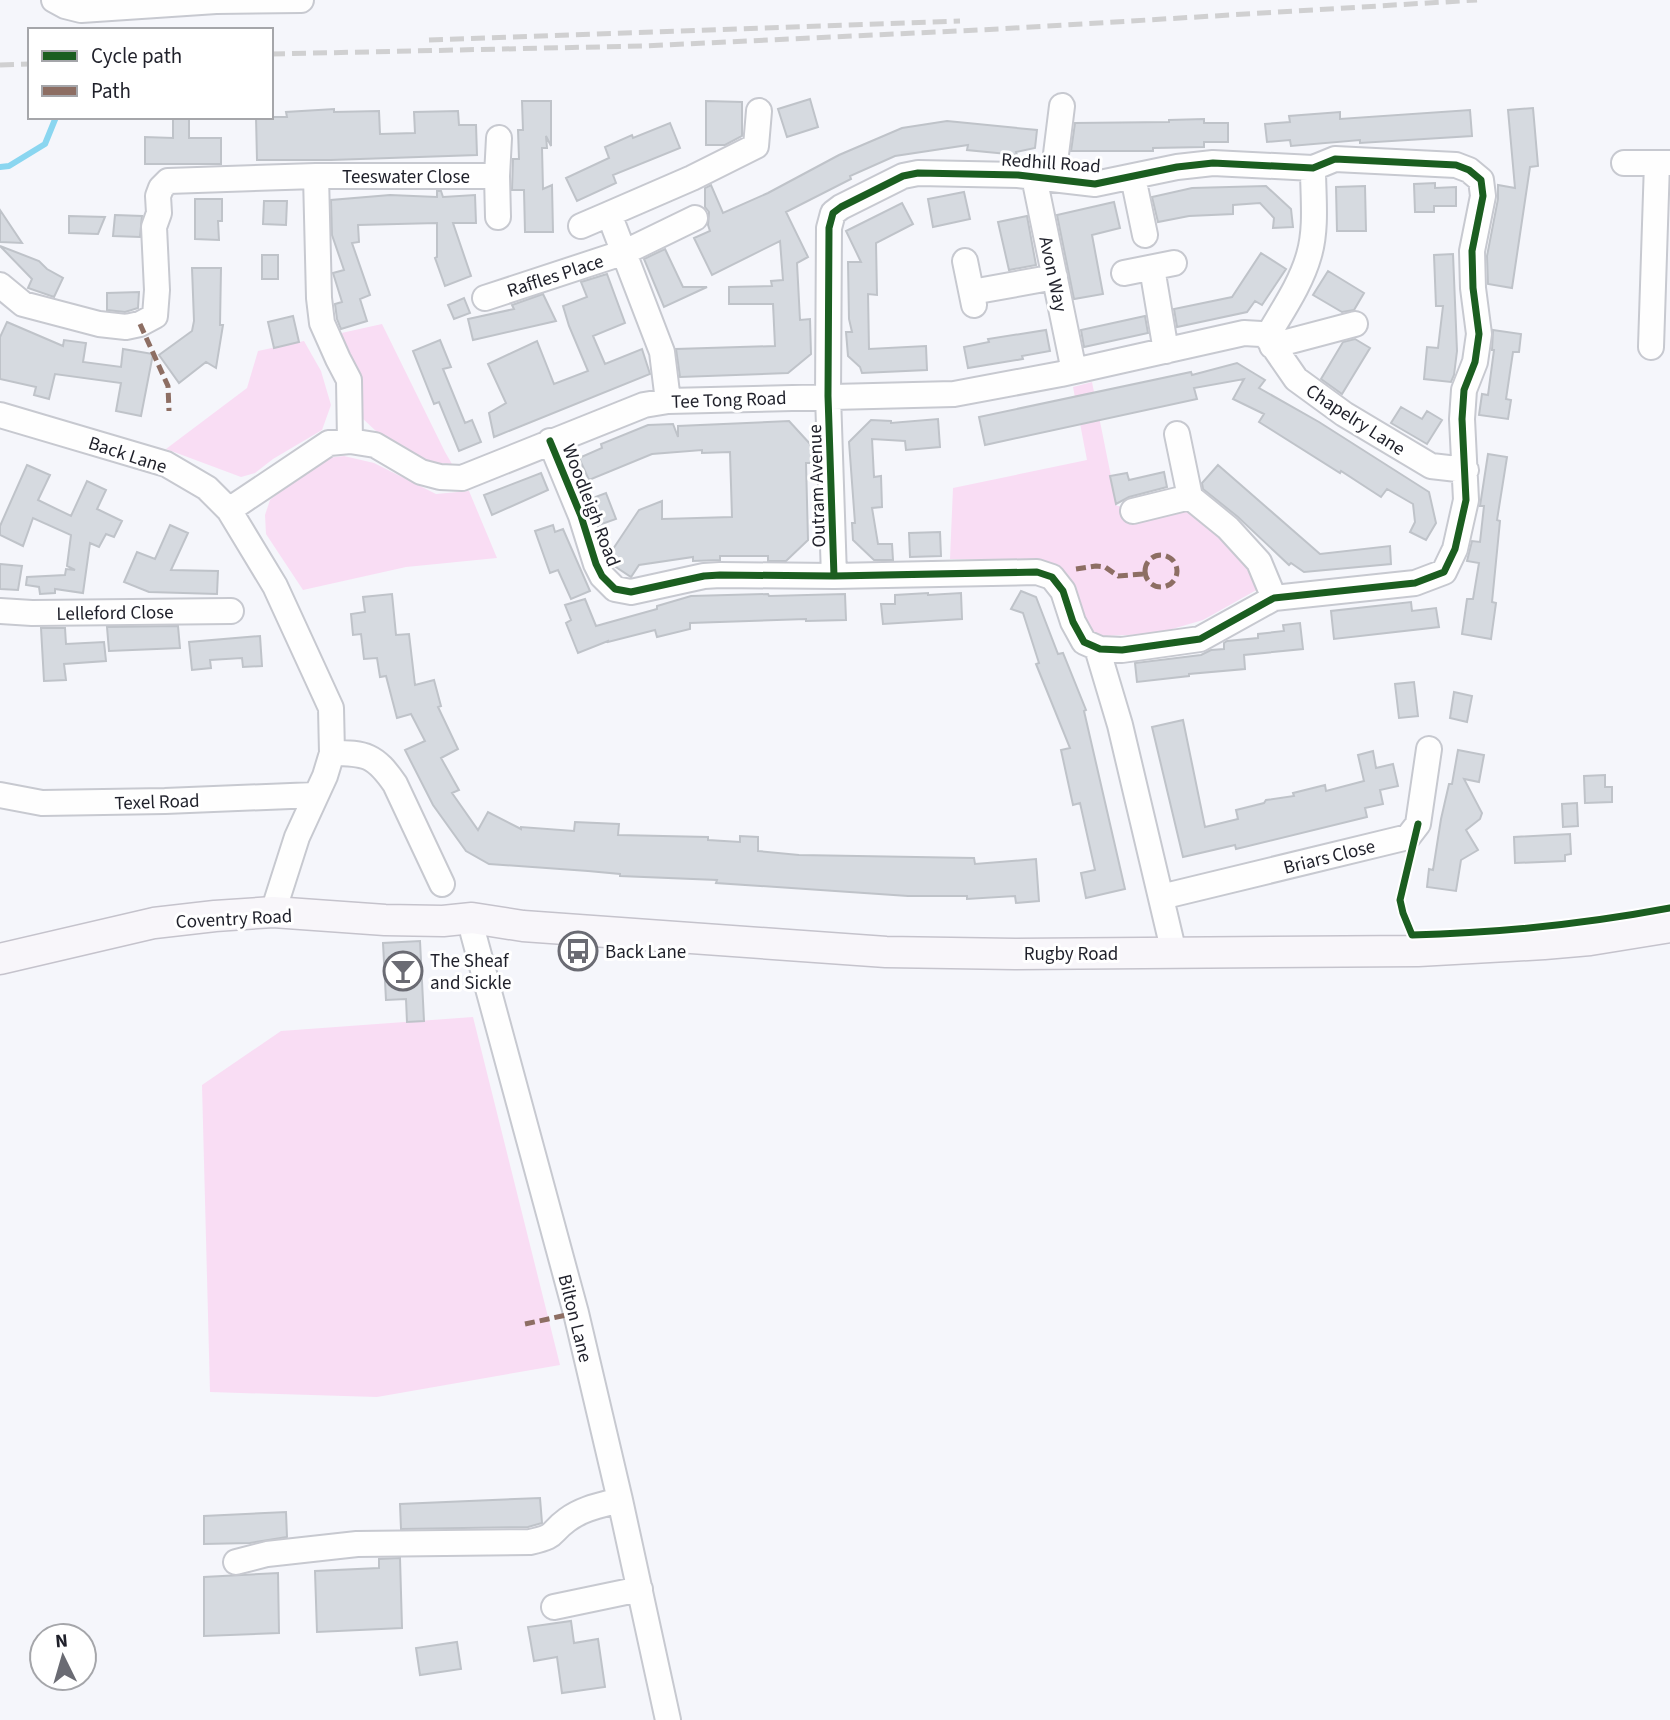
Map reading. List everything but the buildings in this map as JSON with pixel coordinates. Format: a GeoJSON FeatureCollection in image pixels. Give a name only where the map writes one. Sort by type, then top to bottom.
{"type":"FeatureCollection","features":[{"type":"Feature","properties":{"kind":"main road","name":"Coventry Road"},"geometry":{"type":"LineString","coordinates":[[0,959],[154,923],[215,916],[273,912],[385,920],[443,921],[472,918]]}},
{"type":"Feature","properties":{"kind":"main road","name":"Rugby Road"},"geometry":{"type":"LineString","coordinates":[[472,918],[551,929],[886,952],[1418,951],[1590,940],[1670,927]]}},
{"type":"Feature","properties":{"kind":"street"},"geometry":{"type":"LineString","coordinates":[[54,0],[82,10],[244,0],[301,0]]}},
{"type":"Feature","properties":{"kind":"street","name":"Avon Way"},"geometry":{"type":"LineString","coordinates":[[1062,106],[1043,177],[1055,277],[1074,371]]}},
{"type":"Feature","properties":{"kind":"street"},"geometry":{"type":"LineString","coordinates":[[581,226],[692,178],[756,146],[759,111]]}},
{"type":"Feature","properties":{"kind":"street"},"geometry":{"type":"LineString","coordinates":[[498,217],[499,138]]}},
{"type":"Feature","properties":{"kind":"street","name":"Redhill Road"},"geometry":{"type":"LineString","coordinates":[[828,396],[828,228],[833,212],[904,176],[918,173],[1043,177],[1095,184],[1177,167],[1213,163],[1313,167],[1335,159],[1456,165],[1469,170],[1481,180],[1483,196],[1472,251],[1473,288],[1479,334],[1475,362],[1464,390],[1462,419],[1466,470]]}},
{"type":"Feature","properties":{"kind":"street"},"geometry":{"type":"LineString","coordinates":[[1624,163],[1664,163],[1662,263],[1651,347]]}},
{"type":"Feature","properties":{"kind":"street"},"geometry":{"type":"LineString","coordinates":[[1269,342],[1310,253],[1313,233],[1313,167]]}},
{"type":"Feature","properties":{"kind":"street","name":"Teeswater Close"},"geometry":{"type":"LineString","coordinates":[[316,176],[319,298],[323,323],[349,380],[351,440]]}},
{"type":"Feature","properties":{"kind":"street","name":"Teeswater Close"},"geometry":{"type":"LineString","coordinates":[[0,285],[23,304],[99,324],[126,327],[140,324],[155,316],[155,227],[159,213],[158,195],[168,181],[316,176],[497,176]]}},
{"type":"Feature","properties":{"kind":"street"},"geometry":{"type":"LineString","coordinates":[[1133,177],[1145,235]]}},
{"type":"Feature","properties":{"kind":"street"},"geometry":{"type":"LineString","coordinates":[[609,214],[625,252]]}},
{"type":"Feature","properties":{"kind":"street","name":"Raffles Place"},"geometry":{"type":"LineString","coordinates":[[485,298],[625,252],[695,218]]}},
{"type":"Feature","properties":{"kind":"street","name":"Raffles Place"},"geometry":{"type":"LineString","coordinates":[[625,252],[662,352],[668,401]]}},
{"type":"Feature","properties":{"kind":"street"},"geometry":{"type":"LineString","coordinates":[[965,261],[973,298],[1055,277]]}},
{"type":"Feature","properties":{"kind":"street"},"geometry":{"type":"LineString","coordinates":[[1124,273],[1163,265],[1166,351]]}},
{"type":"Feature","properties":{"kind":"street","name":"Tee Tong Road"},"geometry":{"type":"LineString","coordinates":[[351,440],[374,444],[421,472],[440,477],[462,478],[644,405],[668,401],[954,394],[1244,334],[1261,334],[1269,342],[1355,324]]}},
{"type":"Feature","properties":{"kind":"street","name":"Chapelry Lane"},"geometry":{"type":"LineString","coordinates":[[1269,342],[1296,379],[1344,414],[1431,466],[1466,470]]}},
{"type":"Feature","properties":{"kind":"street","name":"Outram Avenue"},"geometry":{"type":"LineString","coordinates":[[828,396],[834,576]]}},
{"type":"Feature","properties":{"kind":"street","name":"Back Lane"},"geometry":{"type":"LineString","coordinates":[[0,415],[166,464],[207,488],[229,510],[275,586],[331,708],[332,753],[298,837],[273,912]]}},
{"type":"Feature","properties":{"kind":"street"},"geometry":{"type":"LineString","coordinates":[[1177,433],[1190,497],[1228,528],[1259,562],[1274,598]]}},
{"type":"Feature","properties":{"kind":"street"},"geometry":{"type":"LineString","coordinates":[[229,510],[329,443],[351,440]]}},
{"type":"Feature","properties":{"kind":"street","name":"Woodleigh Road"},"geometry":{"type":"LineString","coordinates":[[550,441],[581,516],[596,564],[602,576],[615,589],[631,592],[720,575],[834,576],[1024,571],[1052,577],[1063,591],[1073,622],[1084,642],[1097,648]]}},
{"type":"Feature","properties":{"kind":"street"},"geometry":{"type":"LineString","coordinates":[[1174,953],[1120,725],[1097,648],[1122,650],[1200,639],[1274,598],[1415,583],[1444,572],[1455,549],[1466,500],[1466,470]]}},
{"type":"Feature","properties":{"kind":"street"},"geometry":{"type":"LineString","coordinates":[[1133,511],[1190,497]]}},
{"type":"Feature","properties":{"kind":"street","name":"Lelleford Close"},"geometry":{"type":"LineString","coordinates":[[0,611],[231,611]]}},
{"type":"Feature","properties":{"kind":"street","name":"Briars Close"},"geometry":{"type":"LineString","coordinates":[[1161,897],[1408,837],[1418,824],[1429,749]]}},
{"type":"Feature","properties":{"kind":"street"},"geometry":{"type":"LineString","coordinates":[[332,753],[360,753],[386,770],[442,884]]}},
{"type":"Feature","properties":{"kind":"street","name":"Texel Road"},"geometry":{"type":"LineString","coordinates":[[0,795],[42,803],[315,795]]}},
{"type":"Feature","properties":{"kind":"street","name":"Bilton Lane"},"geometry":{"type":"LineString","coordinates":[[472,918],[473,933],[576,1313],[668,1720]]}},
{"type":"Feature","properties":{"kind":"street"},"geometry":{"type":"LineString","coordinates":[[236,1562],[277,1552],[357,1544],[530,1542],[550,1538],[567,1520],[588,1508],[620,1500]]}},
{"type":"Feature","properties":{"kind":"street"},"geometry":{"type":"LineString","coordinates":[[554,1607],[640,1589]]}},
{"type":"Feature","properties":{"kind":"shaded area"},"geometry":{"type":"Polygon","coordinates":[[[382,324],[452,464],[423,459],[377,432],[361,417],[337,334],[382,324]]]}},
{"type":"Feature","properties":{"kind":"shaded area"},"geometry":{"type":"Polygon","coordinates":[[[304,341],[321,371],[331,405],[322,430],[255,473],[241,477],[166,449],[247,388],[258,351],[304,341]]]}},
{"type":"Feature","properties":{"kind":"shaded area"},"geometry":{"type":"Polygon","coordinates":[[[1092,382],[1117,506],[1187,509],[1251,563],[1260,588],[1203,620],[1155,634],[1099,636],[1082,622],[1050,565],[1029,560],[950,559],[953,488],[1087,460],[1073,387],[1092,382]]]}},
{"type":"Feature","properties":{"kind":"shaded area"},"geometry":{"type":"Polygon","coordinates":[[[344,456],[374,463],[436,494],[469,491],[497,558],[406,567],[303,590],[266,534],[265,515],[270,500],[319,459],[344,456]]]}},
{"type":"Feature","properties":{"kind":"shaded area"},"geometry":{"type":"Polygon","coordinates":[[[473,1017],[560,1365],[377,1397],[210,1392],[202,1085],[281,1031],[473,1017]]]}},
{"type":"Feature","properties":{"kind":"waterway"},"geometry":{"type":"LineString","coordinates":[[0,167],[9,166],[45,144],[55,119]]}},
{"type":"Feature","properties":{"kind":"railway"},"geometry":{"type":"LineString","coordinates":[[273,54],[642,46],[999,29],[1477,0]]}},
{"type":"Feature","properties":{"kind":"railway"},"geometry":{"type":"LineString","coordinates":[[429,40],[960,21]]}},
{"type":"Feature","properties":{"kind":"railway"},"geometry":{"type":"LineString","coordinates":[[0,65],[28,64]]}},
{"type":"Feature","properties":{"kind":"marked path"},"geometry":{"type":"LineString","coordinates":[[140,324],[168,386],[169,411]]}},
{"type":"Feature","properties":{"kind":"marked path"},"geometry":{"type":"LineString","coordinates":[[1161,555],[1172,560],[1177,571],[1172,582],[1161,587],[1150,582],[1145,571],[1150,560],[1161,555]]}},
{"type":"Feature","properties":{"kind":"marked path"},"geometry":{"type":"LineString","coordinates":[[1076,569],[1096,566],[1105,567],[1118,576],[1144,574]]}},
{"type":"Feature","properties":{"kind":"marked path"},"geometry":{"type":"LineString","coordinates":[[525,1324],[576,1313]]}},
{"type":"Feature","properties":{"kind":"cycle path"},"geometry":{"type":"LineString","coordinates":[[550,441],[602,576],[615,589],[631,592],[720,575],[834,576],[1037,572],[1052,577],[1063,591],[1073,622],[1084,642],[1100,649],[1122,650],[1200,639],[1274,598],[1415,583],[1444,572],[1455,549],[1466,500],[1462,419],[1464,390],[1475,362],[1479,334],[1473,288],[1472,251],[1483,196],[1481,180],[1469,170],[1456,165],[1335,159],[1313,168],[1213,163],[1177,167],[1095,184],[1018,175],[918,173],[903,176],[841,207],[833,213],[829,228],[828,396],[834,576]]}},
{"type":"Feature","properties":{"kind":"cycle path"},"geometry":{"type":"LineString","coordinates":[[1418,824],[1400,900],[1412,935],[1541,927],[1670,908]]}},
{"type":"Feature","properties":{"kind":"place","name":"Back Lane"},"geometry":{"type":"Point","coordinates":[578,951]}},
{"type":"Feature","properties":{"kind":"place","name":"The Sheaf and Sickle"},"geometry":{"type":"Point","coordinates":[403,971]}}]}
